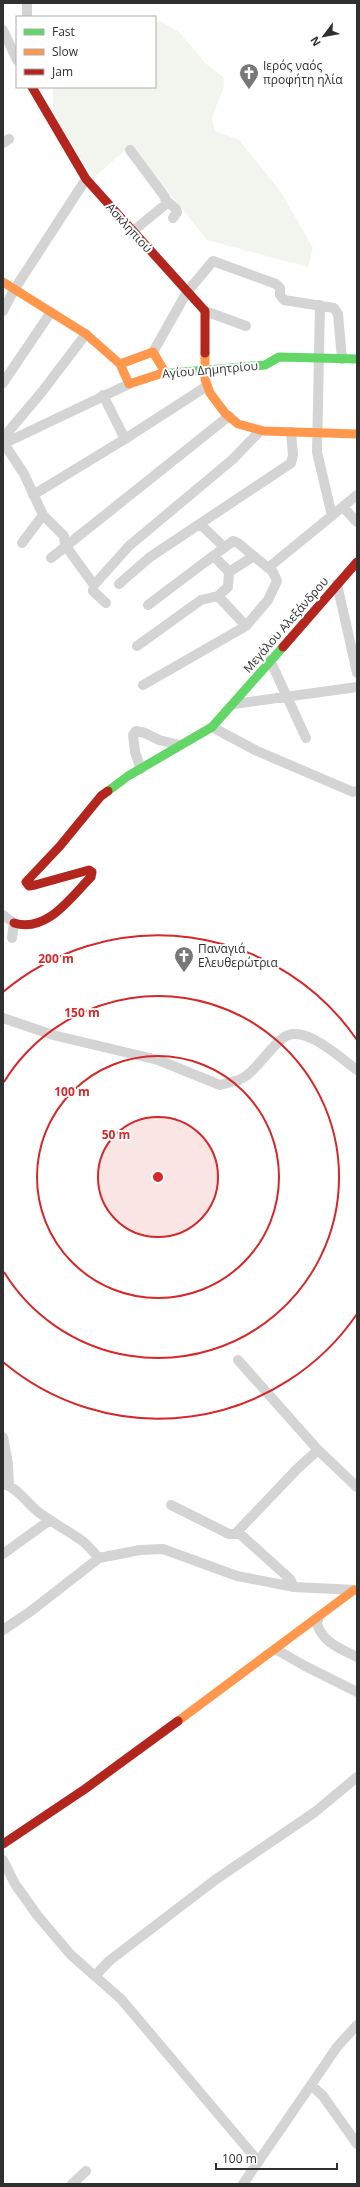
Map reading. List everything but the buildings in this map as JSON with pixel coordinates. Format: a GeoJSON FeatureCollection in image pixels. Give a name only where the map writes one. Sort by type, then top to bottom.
{"type":"FeatureCollection","features":[{"type":"Feature","properties":{"kind":"street"},"geometry":{"type":"LineString","coordinates":[[27,3],[27,16]]}},
{"type":"Feature","properties":{"kind":"street"},"geometry":{"type":"LineString","coordinates":[[3,30],[16,58]]}},
{"type":"Feature","properties":{"kind":"street","name":"Ασκληπιού"},"geometry":{"type":"LineString","coordinates":[[34,89],[86,178],[132,232],[205,311]]}},
{"type":"Feature","properties":{"kind":"street"},"geometry":{"type":"LineString","coordinates":[[130,150],[166,197],[166,204],[132,232]]}},
{"type":"Feature","properties":{"kind":"street"},"geometry":{"type":"LineString","coordinates":[[3,311],[14,290],[86,178]]}},
{"type":"Feature","properties":{"kind":"street"},"geometry":{"type":"LineString","coordinates":[[166,202],[176,208],[177,212],[173,218]]}},
{"type":"Feature","properties":{"kind":"street"},"geometry":{"type":"LineString","coordinates":[[120,364],[153,352],[187,292],[213,260],[276,284],[280,288],[280,295],[284,300],[334,308],[338,314],[342,359]]}},
{"type":"Feature","properties":{"kind":"street"},"geometry":{"type":"LineString","coordinates":[[3,282],[86,334],[120,364],[129,384]]}},
{"type":"Feature","properties":{"kind":"street"},"geometry":{"type":"LineString","coordinates":[[320,305],[318,358],[318,452],[332,516]]}},
{"type":"Feature","properties":{"kind":"street"},"geometry":{"type":"LineString","coordinates":[[246,326],[205,311],[204,370],[207,386],[229,416],[238,424],[260,431],[357,434]]}},
{"type":"Feature","properties":{"kind":"street"},"geometry":{"type":"LineString","coordinates":[[3,383],[50,312]]}},
{"type":"Feature","properties":{"kind":"street"},"geometry":{"type":"LineString","coordinates":[[86,334],[3,442],[24,474],[43,516],[64,536],[65,545],[94,585]]}},
{"type":"Feature","properties":{"kind":"street"},"geometry":{"type":"LineString","coordinates":[[153,352],[165,372]]}},
{"type":"Feature","properties":{"kind":"street","name":"Αγίου Δημητρίου"},"geometry":{"type":"LineString","coordinates":[[3,442],[129,384],[165,372],[264,365],[279,357],[357,359]]}},
{"type":"Feature","properties":{"kind":"street"},"geometry":{"type":"LineString","coordinates":[[33,495],[125,439],[207,386]]}},
{"type":"Feature","properties":{"kind":"street"},"geometry":{"type":"LineString","coordinates":[[104,395],[125,439]]}},
{"type":"Feature","properties":{"kind":"street"},"geometry":{"type":"LineString","coordinates":[[51,558],[65,545],[229,416]]}},
{"type":"Feature","properties":{"kind":"street"},"geometry":{"type":"LineString","coordinates":[[106,603],[93,591],[94,585],[130,546],[233,459],[260,431]]}},
{"type":"Feature","properties":{"kind":"street"},"geometry":{"type":"LineString","coordinates":[[119,584],[150,557],[291,463],[293,455],[291,432]]}},
{"type":"Feature","properties":{"kind":"street"},"geometry":{"type":"LineString","coordinates":[[268,568],[357,496]]}},
{"type":"Feature","properties":{"kind":"street"},"geometry":{"type":"LineString","coordinates":[[343,507],[357,522]]}},
{"type":"Feature","properties":{"kind":"street"},"geometry":{"type":"LineString","coordinates":[[22,543],[43,516]]}},
{"type":"Feature","properties":{"kind":"street"},"geometry":{"type":"LineString","coordinates":[[200,524],[224,547]]}},
{"type":"Feature","properties":{"kind":"street"},"geometry":{"type":"LineString","coordinates":[[143,684],[246,626],[268,600],[276,584],[276,576],[254,556],[233,541],[148,605]]}},
{"type":"Feature","properties":{"kind":"street"},"geometry":{"type":"LineString","coordinates":[[137,646],[201,600],[218,596],[228,587],[229,572],[214,556]]}},
{"type":"Feature","properties":{"kind":"street"},"geometry":{"type":"LineString","coordinates":[[229,572],[254,556]]}},
{"type":"Feature","properties":{"kind":"street","name":"Μεγάλου Αλεξάνδρου"},"geometry":{"type":"LineString","coordinates":[[14,923],[26,926],[43,922],[54,914],[91,878],[92,872],[89,870],[35,885],[29,886],[26,882],[86,816],[101,796],[141,769],[212,726],[234,704],[270,660],[357,562]]}},
{"type":"Feature","properties":{"kind":"street"},"geometry":{"type":"LineString","coordinates":[[338,584],[357,672]]}},
{"type":"Feature","properties":{"kind":"street"},"geometry":{"type":"LineString","coordinates":[[218,596],[246,626]]}},
{"type":"Feature","properties":{"kind":"street"},"geometry":{"type":"LineString","coordinates":[[270,660],[306,738]]}},
{"type":"Feature","properties":{"kind":"street"},"geometry":{"type":"LineString","coordinates":[[234,704],[357,687]]}},
{"type":"Feature","properties":{"kind":"street"},"geometry":{"type":"LineString","coordinates":[[212,726],[257,751],[356,793]]}},
{"type":"Feature","properties":{"kind":"street"},"geometry":{"type":"LineString","coordinates":[[141,769],[135,752],[133,735],[136,731],[145,733],[159,740],[180,745]]}},
{"type":"Feature","properties":{"kind":"street"},"geometry":{"type":"LineString","coordinates":[[3,915],[14,923],[12,938]]}},
{"type":"Feature","properties":{"kind":"street"},"geometry":{"type":"LineString","coordinates":[[3,1018],[53,1035],[158,1060],[220,1085],[240,1080],[246,1076],[284,1038],[294,1033],[306,1035],[317,1041],[357,1070]]}},
{"type":"Feature","properties":{"kind":"street"},"geometry":{"type":"LineString","coordinates":[[238,1360],[318,1450],[357,1487]]}},
{"type":"Feature","properties":{"kind":"street"},"geometry":{"type":"LineString","coordinates":[[3,1437],[8,1464],[6,1485],[50,1520],[82,1541],[99,1558]]}},
{"type":"Feature","properties":{"kind":"street"},"geometry":{"type":"LineString","coordinates":[[171,1505],[229,1534],[237,1532],[297,1469],[318,1450]]}},
{"type":"Feature","properties":{"kind":"street"},"geometry":{"type":"LineString","coordinates":[[3,1554],[50,1520]]}},
{"type":"Feature","properties":{"kind":"street"},"geometry":{"type":"LineString","coordinates":[[237,1532],[290,1579],[294,1587]]}},
{"type":"Feature","properties":{"kind":"street"},"geometry":{"type":"LineString","coordinates":[[3,1630],[37,1607],[99,1558],[140,1550],[163,1549],[237,1576],[294,1587],[356,1590]]}},
{"type":"Feature","properties":{"kind":"street"},"geometry":{"type":"LineString","coordinates":[[3,1844],[60,1808],[318,1620],[356,1590]]}},
{"type":"Feature","properties":{"kind":"street"},"geometry":{"type":"LineString","coordinates":[[318,1620],[317,1624],[324,1637],[333,1645],[357,1657]]}},
{"type":"Feature","properties":{"kind":"street"},"geometry":{"type":"LineString","coordinates":[[277,1650],[356,1692]]}},
{"type":"Feature","properties":{"kind":"street"},"geometry":{"type":"LineString","coordinates":[[95,1976],[109,1961],[215,1880],[314,1812],[357,1777]]}},
{"type":"Feature","properties":{"kind":"street"},"geometry":{"type":"LineString","coordinates":[[3,1860],[15,1884],[33,1910],[71,1954],[121,1999],[258,2161]]}},
{"type":"Feature","properties":{"kind":"street"},"geometry":{"type":"LineString","coordinates":[[244,2184],[258,2161],[337,2047],[357,2025]]}},
{"type":"Feature","properties":{"kind":"street"},"geometry":{"type":"LineString","coordinates":[[311,2085],[323,2096],[357,2144]]}},
{"type":"Feature","properties":{"kind":"street"},"geometry":{"type":"LineString","coordinates":[[72,2184],[86,2171]]}},
{"type":"Feature","properties":{"kind":"shaded area"},"geometry":{"type":"Polygon","coordinates":[[[160,21],[179,32],[205,63],[223,77],[224,86],[212,118],[215,131],[239,140],[281,192],[313,248],[308,267],[207,240],[131,145],[93,178],[53,114],[53,88],[156,88],[156,22],[160,21]]]}},
{"type":"Feature","properties":{"kind":"traffic: fast"},"geometry":{"type":"LineString","coordinates":[[160,374],[265,365],[279,357],[357,359]]}},
{"type":"Feature","properties":{"kind":"traffic: fast"},"geometry":{"type":"LineString","coordinates":[[108,791],[128,776],[212,727],[283,647]]}},
{"type":"Feature","properties":{"kind":"traffic: slow"},"geometry":{"type":"LineString","coordinates":[[3,282],[86,334],[120,364],[129,384],[160,374]]}},
{"type":"Feature","properties":{"kind":"traffic: slow"},"geometry":{"type":"LineString","coordinates":[[120,364],[153,352],[165,372]]}},
{"type":"Feature","properties":{"kind":"traffic: slow"},"geometry":{"type":"LineString","coordinates":[[205,353],[205,379],[210,393],[225,413],[238,424],[264,431],[357,434]]}},
{"type":"Feature","properties":{"kind":"traffic: slow"},"geometry":{"type":"LineString","coordinates":[[178,1721],[354,1590]]}},
{"type":"Feature","properties":{"kind":"traffic: jam"},"geometry":{"type":"LineString","coordinates":[[33,88],[86,179],[205,311],[205,353]]}},
{"type":"Feature","properties":{"kind":"traffic: jam"},"geometry":{"type":"LineString","coordinates":[[283,647],[357,562]]}},
{"type":"Feature","properties":{"kind":"traffic: jam"},"geometry":{"type":"LineString","coordinates":[[14,923],[26,925],[37,923],[47,918],[57,912],[91,877],[92,872],[89,870],[35,885],[29,886],[26,882],[60,846],[101,796],[108,791]]}},
{"type":"Feature","properties":{"kind":"traffic: jam"},"geometry":{"type":"LineString","coordinates":[[3,1844],[85,1789],[178,1721]]}},
{"type":"Feature","properties":{"kind":"place","name":"Ιερός ναός προφήτη ηλία"},"geometry":{"type":"Point","coordinates":[249,90]}},
{"type":"Feature","properties":{"kind":"place","name":"Παναγιά Ελευθερώτρια"},"geometry":{"type":"Point","coordinates":[184,973]}}]}
